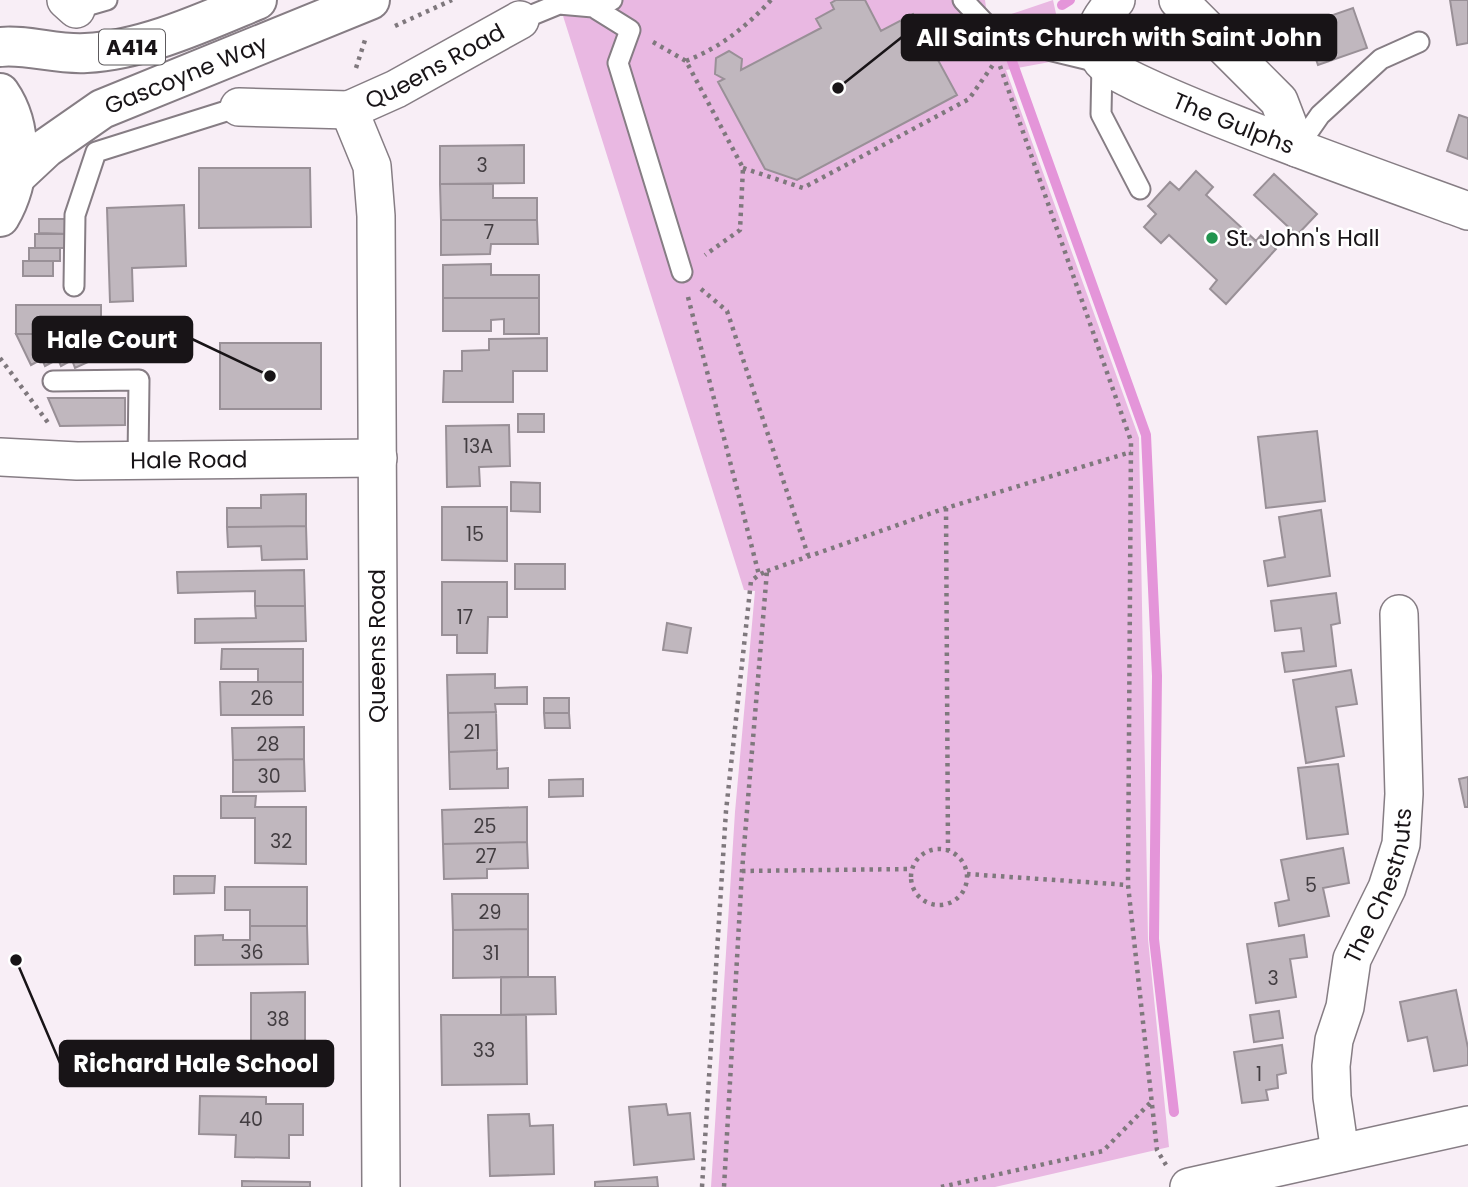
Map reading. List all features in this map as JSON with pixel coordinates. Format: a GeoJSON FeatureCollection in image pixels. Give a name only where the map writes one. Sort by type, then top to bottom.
{"type":"FeatureCollection","features":[{"type":"Feature","properties":{"kind":"highway","name":"Gascoyne Way"},"geometry":{"type":"LineString","coordinates":[[0,47],[54,54],[89,53],[132,47],[257,0]]}},
{"type":"Feature","properties":{"kind":"highway","name":"Gascoyne Way"},"geometry":{"type":"LineString","coordinates":[[16,176],[46,148],[103,109],[379,21]]}},
{"type":"Feature","properties":{"kind":"highway"},"geometry":{"type":"LineString","coordinates":[[0,93],[6,102],[16,132],[16,176],[9,202],[0,217]]}},
{"type":"Feature","properties":{"kind":"street"},"geometry":{"type":"LineString","coordinates":[[1102,63],[1093,42],[1099,19],[1116,0]]}},
{"type":"Feature","properties":{"kind":"street","name":"The Gulphs"},"geometry":{"type":"LineString","coordinates":[[1178,0],[1279,102],[1297,148]]}},
{"type":"Feature","properties":{"kind":"street","name":"Queens Road"},"geometry":{"type":"LineString","coordinates":[[239,107],[349,110],[396,89],[520,20]]}},
{"type":"Feature","properties":{"kind":"street","name":"The Gulphs"},"geometry":{"type":"LineString","coordinates":[[1102,63],[1130,81],[1297,148]]}},
{"type":"Feature","properties":{"kind":"street","name":"Queens Road"},"geometry":{"type":"LineString","coordinates":[[349,110],[372,166],[376,216],[381,1187]]}},
{"type":"Feature","properties":{"kind":"street"},"geometry":{"type":"LineString","coordinates":[[1297,148],[1468,211]]}},
{"type":"Feature","properties":{"kind":"street","name":"Hale Road"},"geometry":{"type":"LineString","coordinates":[[0,457],[77,461],[378,458]]}},
{"type":"Feature","properties":{"kind":"street","name":"The Chestnuts"},"geometry":{"type":"LineString","coordinates":[[1340,1153],[1332,1097],[1334,1040],[1345,1007],[1352,959],[1387,888],[1401,844],[1404,794],[1399,614]]}},
{"type":"Feature","properties":{"kind":"street"},"geometry":{"type":"LineString","coordinates":[[1178,1178],[1340,1153],[1468,1125]]}},
{"type":"Feature","properties":{"kind":"lane"},"geometry":{"type":"LineString","coordinates":[[520,20],[559,4],[593,7],[612,0]]}},
{"type":"Feature","properties":{"kind":"lane"},"geometry":{"type":"LineString","coordinates":[[963,0],[999,37],[1102,63],[1101,114],[1140,189]]}},
{"type":"Feature","properties":{"kind":"lane"},"geometry":{"type":"LineString","coordinates":[[593,7],[630,30],[618,63],[682,272]]}},
{"type":"Feature","properties":{"kind":"lane"},"geometry":{"type":"LineString","coordinates":[[1297,148],[1320,115],[1381,58],[1419,43]]}},
{"type":"Feature","properties":{"kind":"lane"},"geometry":{"type":"LineString","coordinates":[[74,286],[75,215],[96,152],[239,107]]}},
{"type":"Feature","properties":{"kind":"lane"},"geometry":{"type":"LineString","coordinates":[[53,381],[139,380],[138,460]]}},
{"type":"Feature","properties":{"kind":"path"},"geometry":{"type":"LineString","coordinates":[[349,110],[364,41],[379,21],[452,0]]}},
{"type":"Feature","properties":{"kind":"path"},"geometry":{"type":"LineString","coordinates":[[686,61],[708,52],[741,32],[771,0]]}},
{"type":"Feature","properties":{"kind":"path"},"geometry":{"type":"LineString","coordinates":[[630,30],[686,61],[743,168],[740,230],[682,272]]}},
{"type":"Feature","properties":{"kind":"path"},"geometry":{"type":"LineString","coordinates":[[743,168],[803,188],[970,99],[998,58],[1131,441],[1128,885],[1157,1150],[1178,1178]]}},
{"type":"Feature","properties":{"kind":"path"},"geometry":{"type":"LineString","coordinates":[[682,272],[727,311],[808,555]]}},
{"type":"Feature","properties":{"kind":"path"},"geometry":{"type":"LineString","coordinates":[[682,272],[759,575]]}},
{"type":"Feature","properties":{"kind":"path"},"geometry":{"type":"LineString","coordinates":[[0,358],[77,461]]}},
{"type":"Feature","properties":{"kind":"path"},"geometry":{"type":"LineString","coordinates":[[702,1187],[726,811],[751,581],[767,571],[808,555],[946,508],[1131,452]]}},
{"type":"Feature","properties":{"kind":"path"},"geometry":{"type":"LineString","coordinates":[[946,508],[948,851]]}},
{"type":"Feature","properties":{"kind":"path"},"geometry":{"type":"LineString","coordinates":[[724,1187],[742,870],[767,571]]}},
{"type":"Feature","properties":{"kind":"path"},"geometry":{"type":"LineString","coordinates":[[930,851],[948,851],[963,863],[967,874],[966,884],[959,897],[938,905],[928,903],[915,892],[913,869],[917,860],[930,851]]}},
{"type":"Feature","properties":{"kind":"path"},"geometry":{"type":"LineString","coordinates":[[742,870],[913,869]]}},
{"type":"Feature","properties":{"kind":"path"},"geometry":{"type":"LineString","coordinates":[[967,874],[1128,885]]}},
{"type":"Feature","properties":{"kind":"path"},"geometry":{"type":"LineString","coordinates":[[941,1187],[1103,1151],[1152,1102]]}},
{"type":"Feature","properties":{"kind":"shaded area"},"geometry":{"type":"Polygon","coordinates":[[[558,0],[985,0],[988,22],[1053,0],[1066,59],[1006,70],[1139,438],[1148,939],[1169,1147],[995,1187],[711,1187],[735,812],[755,591],[744,590],[558,0]]]}},
{"type":"Feature","properties":{"kind":"building"},"geometry":{"type":"Polygon","coordinates":[[[836,0],[865,0],[881,31],[913,14],[957,95],[797,180],[765,169],[718,82],[724,79],[715,74],[716,58],[729,51],[742,59],[741,70],[821,28],[816,19],[834,9],[831,3],[836,0]]]}},
{"type":"Feature","properties":{"kind":"building"},"geometry":{"type":"Polygon","coordinates":[[[1450,0],[1468,0],[1468,43],[1457,45],[1450,0]]]}},
{"type":"Feature","properties":{"kind":"building"},"geometry":{"type":"Polygon","coordinates":[[[1353,8],[1367,48],[1318,65],[1304,25],[1353,8]]]}},
{"type":"Feature","properties":{"kind":"building"},"geometry":{"type":"Polygon","coordinates":[[[1459,115],[1468,118],[1468,159],[1447,151],[1459,115]]]}},
{"type":"Feature","properties":{"kind":"building"},"geometry":{"type":"Polygon","coordinates":[[[524,145],[524,183],[440,184],[440,146],[524,145]]]}},
{"type":"Feature","properties":{"kind":"building"},"geometry":{"type":"Polygon","coordinates":[[[199,168],[310,168],[311,227],[199,228],[199,168]]]}},
{"type":"Feature","properties":{"kind":"building","name":"St. John's Hall"},"geometry":{"type":"Polygon","coordinates":[[[1196,171],[1213,187],[1206,195],[1256,241],[1261,235],[1276,249],[1226,304],[1210,289],[1217,280],[1169,235],[1161,243],[1144,227],[1156,214],[1148,206],[1170,182],[1179,190],[1196,171]]]}},
{"type":"Feature","properties":{"kind":"building"},"geometry":{"type":"Polygon","coordinates":[[[1274,174],[1317,214],[1297,235],[1254,195],[1274,174]]]}},
{"type":"Feature","properties":{"kind":"building"},"geometry":{"type":"Polygon","coordinates":[[[440,184],[493,184],[493,198],[537,198],[537,220],[441,220],[440,184]]]}},
{"type":"Feature","properties":{"kind":"building"},"geometry":{"type":"Polygon","coordinates":[[[184,205],[186,266],[132,268],[133,301],[110,302],[107,208],[184,205]]]}},
{"type":"Feature","properties":{"kind":"building"},"geometry":{"type":"Polygon","coordinates":[[[39,219],[70,219],[70,234],[39,233],[39,219]]]}},
{"type":"Feature","properties":{"kind":"building"},"geometry":{"type":"Polygon","coordinates":[[[441,220],[537,220],[538,244],[491,244],[490,254],[441,255],[441,220]]]}},
{"type":"Feature","properties":{"kind":"building"},"geometry":{"type":"Polygon","coordinates":[[[35,234],[65,234],[65,248],[35,248],[35,234]]]}},
{"type":"Feature","properties":{"kind":"building"},"geometry":{"type":"Polygon","coordinates":[[[29,248],[60,248],[60,261],[29,261],[29,248]]]}},
{"type":"Feature","properties":{"kind":"building"},"geometry":{"type":"Polygon","coordinates":[[[23,261],[53,261],[53,276],[23,276],[23,261]]]}},
{"type":"Feature","properties":{"kind":"building"},"geometry":{"type":"Polygon","coordinates":[[[491,264],[491,275],[539,275],[539,298],[443,298],[443,265],[491,264]]]}},
{"type":"Feature","properties":{"kind":"building"},"geometry":{"type":"Polygon","coordinates":[[[443,298],[539,298],[539,334],[504,334],[504,319],[491,320],[491,331],[443,331],[443,298]]]}},
{"type":"Feature","properties":{"kind":"building"},"geometry":{"type":"Polygon","coordinates":[[[16,305],[101,305],[101,334],[16,334],[16,305]]]}},
{"type":"Feature","properties":{"kind":"building"},"geometry":{"type":"Polygon","coordinates":[[[16,334],[74,334],[88,362],[75,368],[72,360],[61,366],[58,359],[45,366],[42,359],[31,365],[16,334]]]}},
{"type":"Feature","properties":{"kind":"building"},"geometry":{"type":"Polygon","coordinates":[[[547,338],[547,371],[513,371],[513,402],[443,402],[444,371],[462,371],[462,351],[489,350],[489,339],[547,338]]]}},
{"type":"Feature","properties":{"kind":"building"},"geometry":{"type":"Polygon","coordinates":[[[220,343],[321,343],[321,409],[220,409],[220,343]]]}},
{"type":"Feature","properties":{"kind":"building"},"geometry":{"type":"Polygon","coordinates":[[[48,398],[125,398],[125,425],[60,426],[48,398]]]}},
{"type":"Feature","properties":{"kind":"building"},"geometry":{"type":"Polygon","coordinates":[[[518,414],[544,414],[544,432],[518,432],[518,414]]]}},
{"type":"Feature","properties":{"kind":"building"},"geometry":{"type":"Polygon","coordinates":[[[509,425],[510,466],[479,467],[480,486],[447,487],[446,426],[509,425]]]}},
{"type":"Feature","properties":{"kind":"building"},"geometry":{"type":"Polygon","coordinates":[[[1317,431],[1325,501],[1266,508],[1258,437],[1317,431]]]}},
{"type":"Feature","properties":{"kind":"building"},"geometry":{"type":"Polygon","coordinates":[[[511,482],[540,483],[540,512],[511,511],[511,482]]]}},
{"type":"Feature","properties":{"kind":"building"},"geometry":{"type":"Polygon","coordinates":[[[306,494],[306,526],[227,527],[227,508],[261,508],[261,495],[306,494]]]}},
{"type":"Feature","properties":{"kind":"building"},"geometry":{"type":"Polygon","coordinates":[[[442,507],[507,507],[507,561],[442,560],[442,507]]]}},
{"type":"Feature","properties":{"kind":"building"},"geometry":{"type":"Polygon","coordinates":[[[1321,510],[1330,576],[1268,586],[1264,561],[1285,557],[1279,517],[1321,510]]]}},
{"type":"Feature","properties":{"kind":"building"},"geometry":{"type":"Polygon","coordinates":[[[306,526],[307,559],[262,560],[261,546],[228,547],[227,527],[306,526]]]}},
{"type":"Feature","properties":{"kind":"building"},"geometry":{"type":"Polygon","coordinates":[[[515,564],[565,564],[565,589],[515,589],[515,564]]]}},
{"type":"Feature","properties":{"kind":"building"},"geometry":{"type":"Polygon","coordinates":[[[304,570],[305,606],[255,606],[255,591],[178,593],[177,572],[304,570]]]}},
{"type":"Feature","properties":{"kind":"building"},"geometry":{"type":"Polygon","coordinates":[[[442,582],[507,582],[507,617],[488,617],[487,653],[457,653],[457,635],[442,635],[442,582]]]}},
{"type":"Feature","properties":{"kind":"building"},"geometry":{"type":"Polygon","coordinates":[[[1336,593],[1340,623],[1331,625],[1336,666],[1285,672],[1282,653],[1304,651],[1301,628],[1275,631],[1271,601],[1336,593]]]}},
{"type":"Feature","properties":{"kind":"building"},"geometry":{"type":"Polygon","coordinates":[[[255,606],[305,606],[306,641],[195,643],[195,619],[256,618],[255,606]]]}},
{"type":"Feature","properties":{"kind":"building"},"geometry":{"type":"Polygon","coordinates":[[[667,623],[691,628],[687,653],[663,650],[667,623]]]}},
{"type":"Feature","properties":{"kind":"building"},"geometry":{"type":"Polygon","coordinates":[[[222,649],[303,649],[303,682],[258,682],[258,669],[221,669],[222,649]]]}},
{"type":"Feature","properties":{"kind":"building"},"geometry":{"type":"Polygon","coordinates":[[[1351,670],[1357,704],[1336,707],[1344,756],[1306,763],[1293,680],[1351,670]]]}},
{"type":"Feature","properties":{"kind":"building"},"geometry":{"type":"Polygon","coordinates":[[[495,674],[495,688],[527,687],[527,704],[495,704],[496,712],[448,713],[447,675],[495,674]]]}},
{"type":"Feature","properties":{"kind":"building"},"geometry":{"type":"Polygon","coordinates":[[[220,682],[303,682],[303,715],[221,715],[220,682]]]}},
{"type":"Feature","properties":{"kind":"building"},"geometry":{"type":"Polygon","coordinates":[[[544,698],[569,698],[569,713],[544,713],[544,698]]]}},
{"type":"Feature","properties":{"kind":"building"},"geometry":{"type":"Polygon","coordinates":[[[496,712],[497,750],[449,752],[448,713],[496,712]]]}},
{"type":"Feature","properties":{"kind":"building"},"geometry":{"type":"Polygon","coordinates":[[[544,713],[569,713],[570,728],[545,728],[544,713]]]}},
{"type":"Feature","properties":{"kind":"building"},"geometry":{"type":"Polygon","coordinates":[[[304,727],[304,759],[233,760],[232,728],[304,727]]]}},
{"type":"Feature","properties":{"kind":"building"},"geometry":{"type":"Polygon","coordinates":[[[497,750],[497,769],[508,768],[508,788],[450,789],[449,752],[497,750]]]}},
{"type":"Feature","properties":{"kind":"building"},"geometry":{"type":"Polygon","coordinates":[[[304,759],[305,791],[233,792],[233,760],[304,759]]]}},
{"type":"Feature","properties":{"kind":"building"},"geometry":{"type":"Polygon","coordinates":[[[1338,764],[1348,834],[1307,839],[1298,768],[1338,764]]]}},
{"type":"Feature","properties":{"kind":"building"},"geometry":{"type":"Polygon","coordinates":[[[1468,777],[1468,807],[1465,807],[1459,779],[1468,777]]]}},
{"type":"Feature","properties":{"kind":"building"},"geometry":{"type":"Polygon","coordinates":[[[583,779],[583,796],[549,797],[549,780],[583,779]]]}},
{"type":"Feature","properties":{"kind":"building"},"geometry":{"type":"Polygon","coordinates":[[[221,796],[256,796],[255,807],[306,807],[306,864],[255,863],[255,818],[221,818],[221,796]]]}},
{"type":"Feature","properties":{"kind":"building"},"geometry":{"type":"Polygon","coordinates":[[[527,807],[527,842],[443,844],[442,810],[527,807]]]}},
{"type":"Feature","properties":{"kind":"building"},"geometry":{"type":"Polygon","coordinates":[[[527,842],[528,868],[487,869],[487,878],[444,879],[443,844],[527,842]]]}},
{"type":"Feature","properties":{"kind":"building"},"geometry":{"type":"Polygon","coordinates":[[[1343,848],[1349,883],[1323,888],[1329,916],[1279,926],[1275,903],[1289,900],[1281,860],[1343,848]]]}},
{"type":"Feature","properties":{"kind":"building"},"geometry":{"type":"Polygon","coordinates":[[[174,876],[215,876],[214,893],[174,894],[174,876]]]}},
{"type":"Feature","properties":{"kind":"building"},"geometry":{"type":"Polygon","coordinates":[[[225,887],[307,887],[307,926],[250,926],[250,910],[225,910],[225,887]]]}},
{"type":"Feature","properties":{"kind":"building"},"geometry":{"type":"Polygon","coordinates":[[[452,894],[528,894],[528,929],[453,930],[452,894]]]}},
{"type":"Feature","properties":{"kind":"building"},"geometry":{"type":"Polygon","coordinates":[[[250,926],[307,926],[308,964],[195,965],[195,936],[223,935],[223,940],[250,940],[250,926]]]}},
{"type":"Feature","properties":{"kind":"building"},"geometry":{"type":"Polygon","coordinates":[[[528,929],[528,977],[453,978],[453,930],[528,929]]]}},
{"type":"Feature","properties":{"kind":"building"},"geometry":{"type":"Polygon","coordinates":[[[1304,935],[1307,957],[1290,959],[1296,997],[1256,1003],[1247,944],[1304,935]]]}},
{"type":"Feature","properties":{"kind":"building"},"geometry":{"type":"Polygon","coordinates":[[[501,977],[555,977],[556,1014],[501,1015],[501,977]]]}},
{"type":"Feature","properties":{"kind":"building"},"geometry":{"type":"Polygon","coordinates":[[[1456,990],[1468,1048],[1468,1065],[1434,1071],[1427,1037],[1408,1041],[1400,1002],[1456,990]]]}},
{"type":"Feature","properties":{"kind":"building"},"geometry":{"type":"Polygon","coordinates":[[[305,992],[305,1046],[251,1046],[251,993],[305,992]]]}},
{"type":"Feature","properties":{"kind":"building"},"geometry":{"type":"Polygon","coordinates":[[[1279,1011],[1283,1038],[1254,1042],[1250,1015],[1279,1011]]]}},
{"type":"Feature","properties":{"kind":"building"},"geometry":{"type":"Polygon","coordinates":[[[441,1015],[526,1015],[527,1084],[442,1085],[441,1015]]]}},
{"type":"Feature","properties":{"kind":"building"},"geometry":{"type":"Polygon","coordinates":[[[1282,1045],[1286,1073],[1277,1075],[1278,1088],[1266,1090],[1268,1100],[1242,1103],[1234,1052],[1282,1045]]]}},
{"type":"Feature","properties":{"kind":"building"},"geometry":{"type":"Polygon","coordinates":[[[200,1096],[266,1097],[266,1104],[303,1104],[303,1135],[289,1135],[289,1158],[235,1157],[236,1135],[199,1134],[200,1096]]]}},
{"type":"Feature","properties":{"kind":"building"},"geometry":{"type":"Polygon","coordinates":[[[666,1104],[668,1115],[690,1113],[694,1159],[634,1165],[629,1107],[666,1104]]]}},
{"type":"Feature","properties":{"kind":"building"},"geometry":{"type":"Polygon","coordinates":[[[529,1114],[530,1126],[553,1125],[554,1174],[490,1176],[488,1115],[529,1114]]]}},
{"type":"Feature","properties":{"kind":"building"},"geometry":{"type":"Polygon","coordinates":[[[657,1177],[658,1187],[595,1187],[595,1182],[657,1177]]]}},
{"type":"Feature","properties":{"kind":"building"},"geometry":{"type":"Polygon","coordinates":[[[242,1181],[310,1182],[310,1187],[242,1187],[242,1181]]]}},
{"type":"Feature","properties":{"kind":"waterway"},"geometry":{"type":"LineString","coordinates":[[1062,5],[1070,0]]}},
{"type":"Feature","properties":{"kind":"waterway"},"geometry":{"type":"LineString","coordinates":[[1008,50],[1146,435],[1157,676],[1154,939],[1174,1112]]}},
{"type":"Feature","properties":{"kind":"place","name":"All Saints Church with Saint John"},"geometry":{"type":"Point","coordinates":[838,88]}},
{"type":"Feature","properties":{"kind":"place","name":"St. John's Hall"},"geometry":{"type":"Point","coordinates":[1212,238]}},
{"type":"Feature","properties":{"kind":"place","name":"Hale Court"},"geometry":{"type":"Point","coordinates":[270,376]}},
{"type":"Feature","properties":{"kind":"place","name":"Richard Hale School"},"geometry":{"type":"Point","coordinates":[16,960]}}]}
